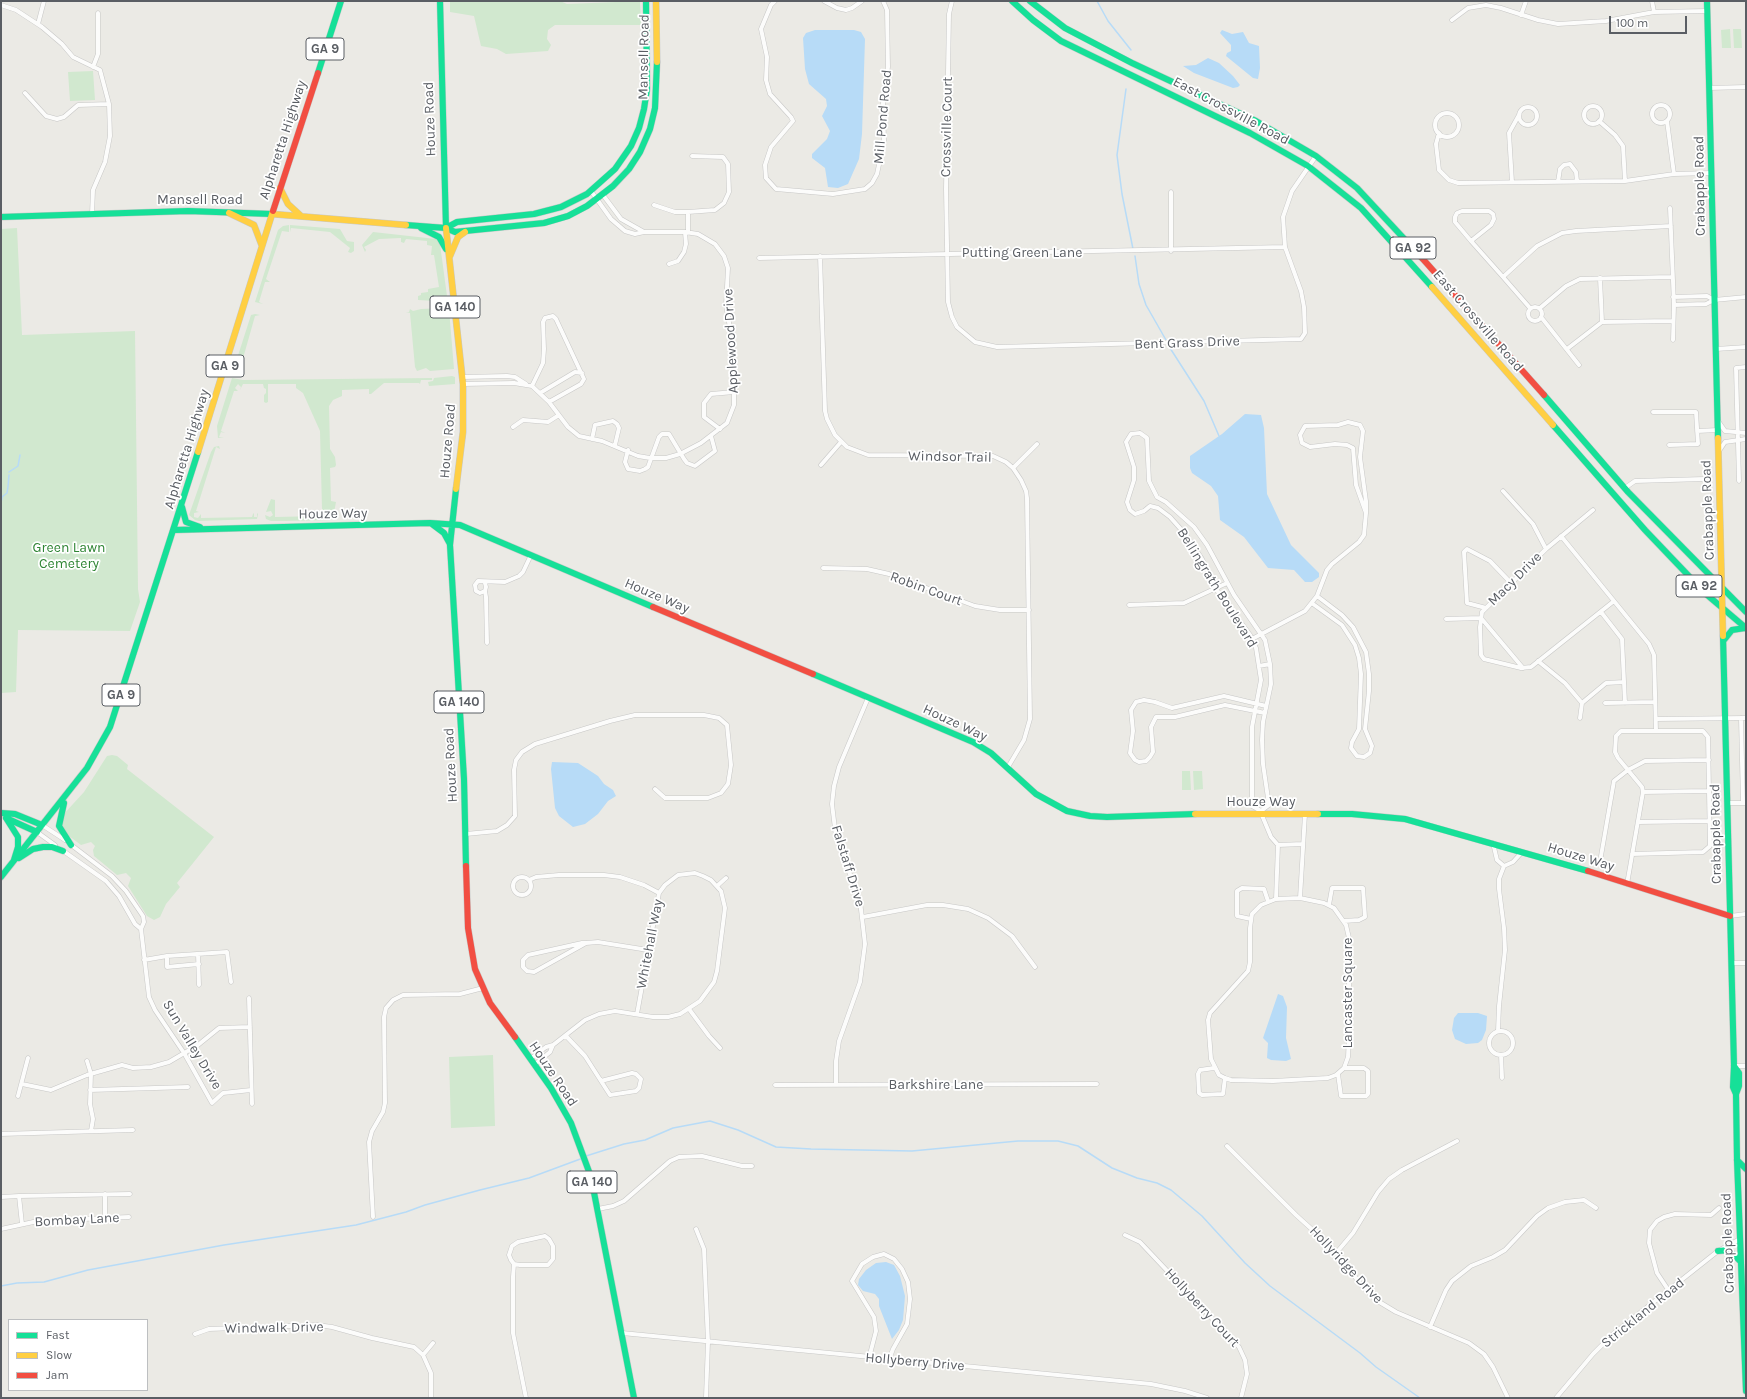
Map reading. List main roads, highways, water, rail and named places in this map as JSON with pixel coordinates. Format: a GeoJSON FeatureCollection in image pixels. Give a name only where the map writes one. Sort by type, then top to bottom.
{"type":"FeatureCollection","features":[{"type":"Feature","properties":{"kind":"main road","name":"Alpharetta Highway"},"geometry":{"type":"LineString","coordinates":[[1,877],[88,768],[110,726],[174,530],[280,188],[341,1]]}},
{"type":"Feature","properties":{"kind":"main road","name":"Houze Road"},"geometry":{"type":"LineString","coordinates":[[440,1],[441,98],[446,228],[463,381],[463,432],[450,544],[466,834],[468,928],[472,956],[483,988],[498,1016],[560,1102],[574,1130],[591,1177],[634,1398]]}},
{"type":"Feature","properties":{"kind":"main road","name":"Mansell Road"},"geometry":{"type":"LineString","coordinates":[[446,228],[457,222],[548,211],[569,203],[590,191],[609,176],[621,162],[638,131],[644,109],[647,89],[646,1]]}},
{"type":"Feature","properties":{"kind":"main road","name":"Mansell Road"},"geometry":{"type":"LineString","coordinates":[[1,217],[224,211],[446,228],[456,232],[466,232],[544,223],[568,216],[597,200],[629,169],[647,136],[656,98],[656,1]]}},
{"type":"Feature","properties":{"kind":"main road","name":"East Crossville Road"},"geometry":{"type":"LineString","coordinates":[[1012,1],[1033,20],[1062,41],[1250,132],[1308,166],[1356,203],[1384,232],[1622,505],[1723,610]]}},
{"type":"Feature","properties":{"kind":"main road","name":"East Crossville Road"},"geometry":{"type":"LineString","coordinates":[[1030,1],[1065,28],[1132,63],[1256,121],[1316,156],[1357,188],[1453,291],[1625,488],[1722,589]]}},
{"type":"Feature","properties":{"kind":"main road","name":"Crabapple Road"},"geometry":{"type":"LineString","coordinates":[[1707,1],[1731,963],[1734,1066],[1739,1072],[1739,1086],[1736,1094],[1737,1160],[1746,1391]]}},
{"type":"Feature","properties":{"kind":"main road"},"geometry":{"type":"LineString","coordinates":[[638,131],[647,136]]}},
{"type":"Feature","properties":{"kind":"main road"},"geometry":{"type":"LineString","coordinates":[[280,188],[290,207],[304,217]]}},
{"type":"Feature","properties":{"kind":"main road"},"geometry":{"type":"LineString","coordinates":[[224,211],[254,225],[257,228],[262,246]]}},
{"type":"Feature","properties":{"kind":"main road"},"geometry":{"type":"LineString","coordinates":[[418,226],[439,237],[449,258]]}},
{"type":"Feature","properties":{"kind":"main road"},"geometry":{"type":"LineString","coordinates":[[449,258],[458,237],[466,232]]}},
{"type":"Feature","properties":{"kind":"main road"},"geometry":{"type":"LineString","coordinates":[[181,506],[184,518],[189,524],[214,529]]}},
{"type":"Feature","properties":{"kind":"main road"},"geometry":{"type":"LineString","coordinates":[[430,523],[444,533],[450,544]]}},
{"type":"Feature","properties":{"kind":"main road","name":"Houze Way"},"geometry":{"type":"LineString","coordinates":[[174,530],[430,523],[452,524],[474,530],[973,742],[991,753],[1008,767],[1029,788],[1046,801],[1068,811],[1085,815],[1107,817],[1261,812],[1359,814],[1405,819],[1493,843],[1730,916]]}},
{"type":"Feature","properties":{"kind":"main road","name":"GA 92"},"geometry":{"type":"LineString","coordinates":[[1722,589],[1746,612]]}},
{"type":"Feature","properties":{"kind":"main road","name":"GA 92"},"geometry":{"type":"LineString","coordinates":[[1723,610],[1746,628]]}},
{"type":"Feature","properties":{"kind":"main road"},"geometry":{"type":"LineString","coordinates":[[1724,640],[1732,630],[1746,628]]}},
{"type":"Feature","properties":{"kind":"main road"},"geometry":{"type":"LineString","coordinates":[[71,790],[61,810],[59,822],[62,832],[71,845]]}},
{"type":"Feature","properties":{"kind":"main road","name":"Sun Valley Drive"},"geometry":{"type":"LineString","coordinates":[[1,813],[15,814],[42,826]]}},
{"type":"Feature","properties":{"kind":"main road"},"geometry":{"type":"LineString","coordinates":[[3,817],[26,826],[36,832]]}},
{"type":"Feature","properties":{"kind":"main road"},"geometry":{"type":"LineString","coordinates":[[3,817],[18,837],[18,847],[13,862]]}},
{"type":"Feature","properties":{"kind":"main road"},"geometry":{"type":"LineString","coordinates":[[13,862],[41,847],[52,847],[63,851]]}},
{"type":"Feature","properties":{"kind":"main road"},"geometry":{"type":"LineString","coordinates":[[1737,1160],[1746,1169]]}},
{"type":"Feature","properties":{"kind":"main road"},"geometry":{"type":"LineString","coordinates":[[1718,1252],[1729,1250],[1741,1261]]}},
{"type":"Feature","properties":{"kind":"water"},"geometry":{"type":"Polygon","coordinates":[[[815,30],[854,30],[861,32],[865,39],[862,134],[859,159],[848,184],[838,188],[828,187],[825,168],[812,158],[812,154],[827,139],[830,131],[822,116],[827,106],[826,99],[809,84],[805,69],[803,38],[806,33],[815,30]]]}},
{"type":"Feature","properties":{"kind":"water"},"geometry":{"type":"Polygon","coordinates":[[[1222,30],[1232,34],[1243,32],[1249,43],[1259,46],[1260,68],[1258,79],[1253,78],[1226,56],[1227,53],[1231,51],[1231,45],[1220,33],[1222,30]]]}},
{"type":"Feature","properties":{"kind":"water"},"geometry":{"type":"Polygon","coordinates":[[[1208,58],[1219,63],[1240,85],[1233,88],[1194,73],[1183,66],[1196,65],[1208,58]]]}},
{"type":"Feature","properties":{"kind":"water"},"geometry":{"type":"Polygon","coordinates":[[[1245,414],[1261,415],[1264,428],[1267,494],[1291,545],[1319,573],[1319,577],[1312,582],[1305,582],[1294,570],[1268,568],[1244,537],[1220,520],[1218,496],[1211,486],[1192,473],[1190,468],[1190,456],[1222,434],[1245,414]]]}},
{"type":"Feature","properties":{"kind":"water"},"geometry":{"type":"Polygon","coordinates":[[[552,762],[578,763],[598,776],[604,784],[613,790],[616,796],[608,801],[598,814],[585,824],[573,827],[559,816],[555,808],[551,769],[552,762]]]}},
{"type":"Feature","properties":{"kind":"water"},"geometry":{"type":"Polygon","coordinates":[[[1278,994],[1283,996],[1287,1007],[1286,1038],[1291,1059],[1286,1061],[1271,1060],[1267,1058],[1268,1043],[1263,1038],[1278,994]]]}},
{"type":"Feature","properties":{"kind":"water"},"geometry":{"type":"Polygon","coordinates":[[[1458,1013],[1478,1013],[1487,1016],[1486,1030],[1482,1040],[1478,1043],[1466,1044],[1455,1039],[1452,1030],[1454,1018],[1458,1013]]]}},
{"type":"Feature","properties":{"kind":"water"},"geometry":{"type":"Polygon","coordinates":[[[886,1262],[894,1265],[900,1276],[905,1296],[903,1320],[899,1330],[892,1339],[879,1306],[879,1299],[875,1294],[863,1291],[858,1285],[859,1279],[866,1270],[876,1263],[886,1262]]]}},
{"type":"Feature","properties":{"kind":"waterway"},"geometry":{"type":"LineString","coordinates":[[1097,1],[1108,21],[1131,50]]}},
{"type":"Feature","properties":{"kind":"waterway"},"geometry":{"type":"LineString","coordinates":[[1126,89],[1117,155],[1122,194],[1133,249]]}},
{"type":"Feature","properties":{"kind":"waterway"},"geometry":{"type":"LineString","coordinates":[[1135,256],[1139,284],[1146,305],[1166,340]]}},
{"type":"Feature","properties":{"kind":"waterway"},"geometry":{"type":"LineString","coordinates":[[1170,348],[1204,401],[1219,436]]}},
{"type":"Feature","properties":{"kind":"waterway"},"geometry":{"type":"LineString","coordinates":[[9,472],[18,466],[20,455]]}},
{"type":"Feature","properties":{"kind":"waterway"},"geometry":{"type":"LineString","coordinates":[[2,497],[7,493],[9,475]]}},
{"type":"Feature","properties":{"kind":"waterway"},"geometry":{"type":"LineString","coordinates":[[1,502],[2,498]]}},
{"type":"Feature","properties":{"kind":"waterway"},"geometry":{"type":"LineString","coordinates":[[586,1156],[624,1144],[645,1140],[673,1128],[710,1121],[738,1130],[776,1147],[912,1151],[1018,1141],[1058,1141],[1078,1146],[1112,1168],[1137,1178],[1157,1183],[1171,1190],[1202,1216],[1245,1263],[1270,1286],[1360,1353],[1376,1367],[1420,1398]]}},
{"type":"Feature","properties":{"kind":"waterway"},"geometry":{"type":"LineString","coordinates":[[1,1286],[17,1283],[44,1282],[88,1270],[224,1245],[356,1225],[480,1190],[529,1178],[583,1158]]}},
{"type":"Feature","properties":{"kind":"park label","name":"Green Lawn Cemetery"},"geometry":{"type":"Point","coordinates":[69,556]}}]}
